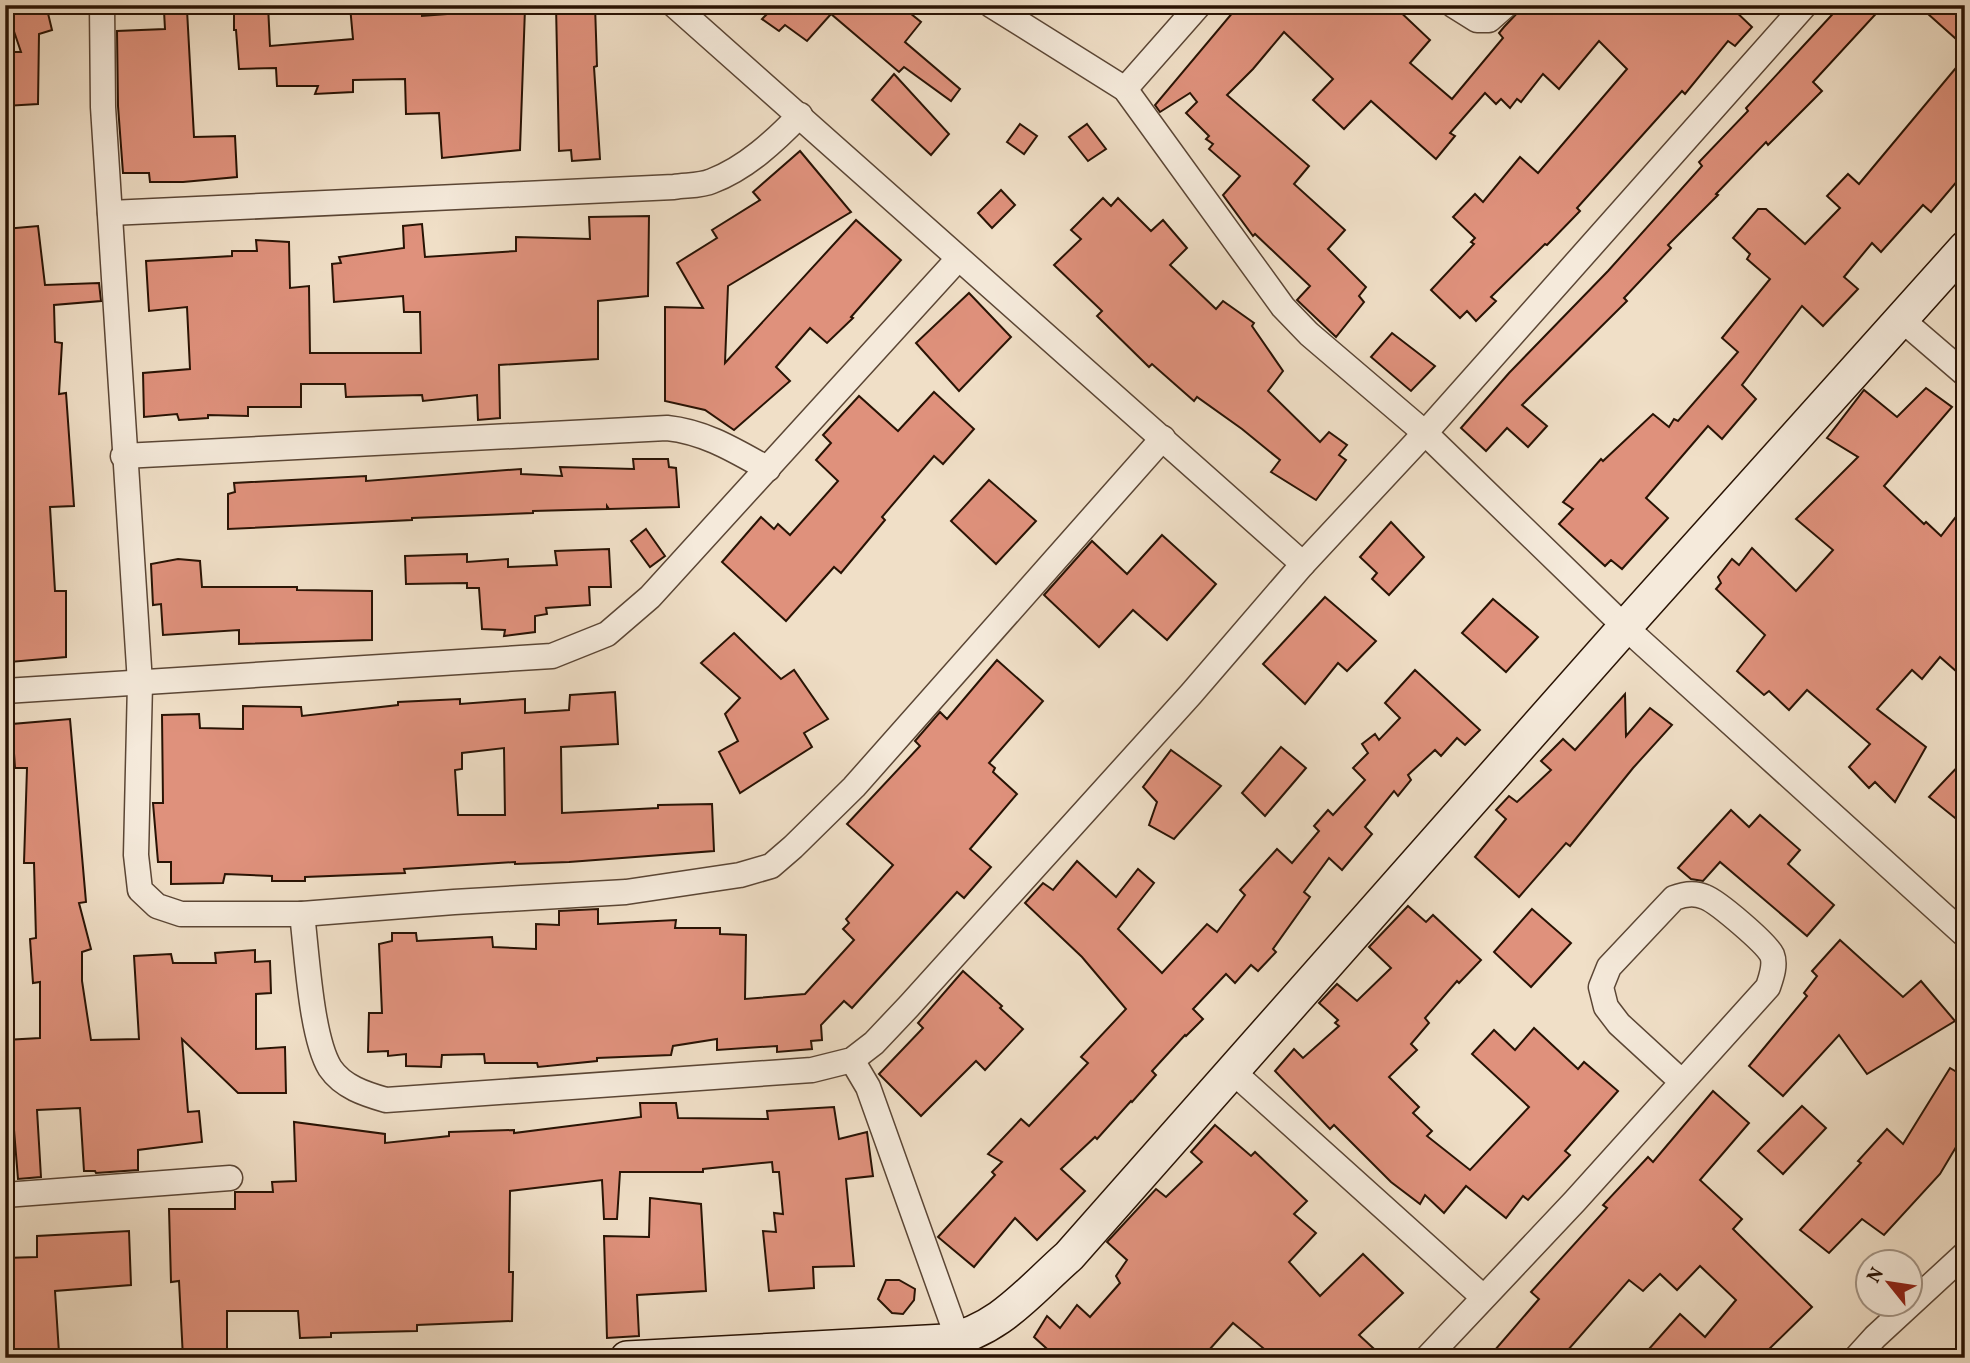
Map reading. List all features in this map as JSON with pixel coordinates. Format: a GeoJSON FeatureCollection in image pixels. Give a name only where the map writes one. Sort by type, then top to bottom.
{"type":"FeatureCollection","features":[{"type":"Feature","properties":{"kind":"street"},"geometry":{"type":"LineString","coordinates":[[102,5],[103,107],[123,456],[140,683],[136,855],[140,890],[157,906],[181,914],[302,914],[626,892],[740,875],[771,866],[854,786],[1163,438]]}},
{"type":"Feature","properties":{"kind":"street"},"geometry":{"type":"LineString","coordinates":[[674,5],[1303,564]]}},
{"type":"Feature","properties":{"kind":"street"},"geometry":{"type":"LineString","coordinates":[[991,5],[1125,89],[1283,307],[1309,334],[1426,433],[1625,627],[1965,935]]}},
{"type":"Feature","properties":{"kind":"street"},"geometry":{"type":"LineString","coordinates":[[1125,89],[1199,5]]}},
{"type":"Feature","properties":{"kind":"street"},"geometry":{"type":"LineString","coordinates":[[1453,5],[1477,20],[1489,20],[1506,5]]}},
{"type":"Feature","properties":{"kind":"street"},"geometry":{"type":"LineString","coordinates":[[302,914],[318,1041],[331,1069],[349,1087],[386,1100],[812,1070],[852,1060],[873,1043],[909,1006],[1191,694],[1303,564],[1426,433],[1805,5]]}},
{"type":"Feature","properties":{"kind":"street"},"geometry":{"type":"LineString","coordinates":[[110,213],[674,187],[710,182],[736,170],[775,140],[800,115]]}},
{"type":"Feature","properties":{"kind":"street"},"geometry":{"type":"LineString","coordinates":[[627,1358],[945,1341],[979,1332],[998,1320],[1069,1256],[1231,1070],[1965,248]]}},
{"type":"Feature","properties":{"kind":"street"},"geometry":{"type":"LineString","coordinates":[[5,691],[552,656],[607,634],[650,597],[958,259]]}},
{"type":"Feature","properties":{"kind":"street"},"geometry":{"type":"LineString","coordinates":[[1902,319],[1965,374]]}},
{"type":"Feature","properties":{"kind":"street"},"geometry":{"type":"LineString","coordinates":[[123,456],[667,428],[690,430],[716,440],[768,469]]}},
{"type":"Feature","properties":{"kind":"street"},"geometry":{"type":"LineString","coordinates":[[1427,1358],[1575,1201],[1768,987],[1773,971],[1773,957],[1760,940],[1706,897],[1687,893],[1674,898],[1609,967],[1601,986],[1606,1007],[1619,1024],[1681,1081]]}},
{"type":"Feature","properties":{"kind":"street"},"geometry":{"type":"LineString","coordinates":[[852,1060],[868,1087],[958,1339]]}},
{"type":"Feature","properties":{"kind":"street"},"geometry":{"type":"LineString","coordinates":[[1231,1070],[1483,1297]]}},
{"type":"Feature","properties":{"kind":"street"},"geometry":{"type":"LineString","coordinates":[[5,1195],[230,1178]]}},
{"type":"Feature","properties":{"kind":"street"},"geometry":{"type":"LineString","coordinates":[[1856,1358],[1875,1336],[1965,1254]]}},
{"type":"Feature","properties":{"kind":"building"},"geometry":{"type":"Polygon","coordinates":[[[5,5],[46,5],[52,30],[39,34],[38,104],[5,106],[5,52],[21,52],[5,5]]]}},
{"type":"Feature","properties":{"kind":"building"},"geometry":{"type":"Polygon","coordinates":[[[268,5],[270,46],[353,39],[350,6],[422,5],[422,16],[525,8],[520,150],[442,158],[439,113],[406,114],[405,79],[353,80],[353,92],[315,94],[318,86],[277,86],[276,68],[239,69],[234,6],[268,5]]]}},
{"type":"Feature","properties":{"kind":"building"},"geometry":{"type":"Polygon","coordinates":[[[556,5],[595,5],[597,66],[594,67],[600,159],[572,161],[571,150],[559,151],[556,5]]]}},
{"type":"Feature","properties":{"kind":"building"},"geometry":{"type":"Polygon","coordinates":[[[757,5],[900,5],[921,22],[905,42],[960,89],[951,101],[904,67],[899,72],[831,14],[807,41],[785,25],[779,31],[762,19],[768,13],[757,5]]]}},
{"type":"Feature","properties":{"kind":"building"},"geometry":{"type":"Polygon","coordinates":[[[1239,5],[1393,5],[1430,40],[1410,63],[1452,99],[1503,38],[1499,33],[1520,10],[1523,13],[1530,5],[1729,5],[1752,27],[1735,46],[1728,41],[1685,94],[1682,91],[1577,208],[1580,211],[1491,297],[1496,301],[1476,321],[1467,311],[1460,318],[1431,290],[1474,244],[1471,242],[1475,238],[1453,217],[1475,194],[1483,202],[1520,157],[1538,173],[1627,69],[1599,41],[1559,89],[1543,74],[1521,102],[1517,99],[1510,108],[1501,99],[1496,104],[1485,93],[1450,133],[1455,136],[1436,159],[1371,101],[1344,129],[1313,100],[1333,79],[1284,32],[1227,95],[1309,166],[1294,184],[1345,230],[1328,249],[1366,287],[1359,296],[1364,302],[1336,337],[1297,300],[1310,286],[1255,234],[1253,236],[1223,195],[1240,176],[1209,149],[1213,144],[1206,139],[1209,136],[1186,113],[1197,102],[1190,93],[1160,112],[1155,105],[1239,5]]]}},
{"type":"Feature","properties":{"kind":"building"},"geometry":{"type":"Polygon","coordinates":[[[1841,5],[1884,5],[1813,82],[1822,91],[1768,145],[1766,142],[1716,194],[1718,195],[1668,245],[1671,248],[1624,298],[1627,301],[1522,405],[1547,426],[1528,447],[1507,428],[1486,451],[1461,428],[1509,373],[1608,271],[1702,166],[1699,162],[1748,111],[1746,108],[1841,5]]]}},
{"type":"Feature","properties":{"kind":"building"},"geometry":{"type":"Polygon","coordinates":[[[1918,5],[1965,5],[1965,47],[1918,5]]]}},
{"type":"Feature","properties":{"kind":"building"},"geometry":{"type":"Polygon","coordinates":[[[187,10],[194,137],[235,136],[237,177],[150,182],[149,173],[123,173],[118,106],[117,31],[165,29],[164,11],[187,10]]]}},
{"type":"Feature","properties":{"kind":"building"},"geometry":{"type":"Polygon","coordinates":[[[1965,57],[1965,172],[1931,212],[1923,205],[1881,252],[1872,243],[1844,277],[1858,289],[1823,326],[1802,306],[1742,385],[1756,399],[1722,439],[1708,426],[1646,498],[1668,518],[1622,569],[1611,560],[1605,566],[1559,524],[1573,509],[1563,502],[1601,459],[1603,461],[1653,414],[1669,427],[1674,419],[1678,421],[1738,352],[1722,338],[1770,279],[1747,259],[1750,254],[1733,238],[1758,209],[1766,209],[1805,244],[1840,208],[1827,196],[1848,174],[1859,184],[1965,57]]]}},
{"type":"Feature","properties":{"kind":"building"},"geometry":{"type":"Polygon","coordinates":[[[894,74],[949,134],[931,155],[872,100],[894,74]]]}},
{"type":"Feature","properties":{"kind":"building"},"geometry":{"type":"Polygon","coordinates":[[[1020,124],[1037,136],[1024,154],[1007,142],[1020,124]]]}},
{"type":"Feature","properties":{"kind":"building"},"geometry":{"type":"Polygon","coordinates":[[[1087,124],[1106,149],[1088,161],[1069,137],[1087,124]]]}},
{"type":"Feature","properties":{"kind":"building"},"geometry":{"type":"Polygon","coordinates":[[[800,151],[851,212],[728,286],[725,363],[856,220],[901,260],[851,317],[853,318],[827,343],[810,328],[776,367],[790,381],[734,430],[705,410],[665,401],[665,307],[703,308],[677,263],[717,238],[712,230],[760,200],[753,192],[800,151]]]}},
{"type":"Feature","properties":{"kind":"building"},"geometry":{"type":"Polygon","coordinates":[[[1001,190],[1015,205],[992,228],[978,213],[1001,190]]]}},
{"type":"Feature","properties":{"kind":"building"},"geometry":{"type":"Polygon","coordinates":[[[1103,198],[1111,206],[1118,198],[1151,231],[1163,220],[1187,248],[1170,265],[1216,309],[1223,301],[1254,323],[1252,326],[1283,371],[1268,391],[1320,442],[1329,432],[1347,445],[1339,455],[1346,460],[1316,500],[1271,472],[1280,460],[1242,429],[1197,397],[1194,401],[1152,364],[1149,367],[1097,316],[1102,311],[1054,265],[1081,239],[1071,230],[1103,198]]]}},
{"type":"Feature","properties":{"kind":"building"},"geometry":{"type":"Polygon","coordinates":[[[649,216],[648,296],[598,301],[598,359],[499,365],[500,418],[478,420],[477,395],[423,401],[422,395],[346,397],[345,384],[301,384],[301,407],[248,407],[248,416],[208,415],[208,418],[179,420],[177,414],[144,417],[143,373],[190,369],[187,307],[149,311],[146,261],[232,256],[232,251],[257,251],[256,240],[289,242],[290,288],[309,286],[310,353],[421,353],[420,312],[404,312],[403,296],[334,302],[332,264],[341,263],[339,257],[404,248],[403,226],[422,224],[425,257],[516,251],[516,237],[590,239],[589,217],[649,216]]]}},
{"type":"Feature","properties":{"kind":"building"},"geometry":{"type":"Polygon","coordinates":[[[38,226],[45,285],[99,283],[101,301],[54,305],[55,342],[62,343],[59,394],[66,393],[74,506],[50,507],[55,591],[66,591],[66,657],[10,662],[10,603],[5,603],[5,534],[12,534],[13,442],[9,442],[5,344],[13,345],[12,293],[5,294],[5,229],[38,226]]]}},
{"type":"Feature","properties":{"kind":"building"},"geometry":{"type":"Polygon","coordinates":[[[969,293],[1011,337],[959,391],[916,343],[969,293]]]}},
{"type":"Feature","properties":{"kind":"building"},"geometry":{"type":"Polygon","coordinates":[[[1392,333],[1435,366],[1411,391],[1371,357],[1392,333]]]}},
{"type":"Feature","properties":{"kind":"building"},"geometry":{"type":"Polygon","coordinates":[[[1926,388],[1952,407],[1884,486],[1924,524],[1926,522],[1941,536],[1965,505],[1965,679],[1940,657],[1922,679],[1912,670],[1877,709],[1926,747],[1895,802],[1875,782],[1869,788],[1849,767],[1870,744],[1807,690],[1789,710],[1769,691],[1764,695],[1737,671],[1765,635],[1716,589],[1721,583],[1718,577],[1732,559],[1739,565],[1752,548],[1796,591],[1833,550],[1796,519],[1858,457],[1827,438],[1864,390],[1897,417],[1926,388]]]}},
{"type":"Feature","properties":{"kind":"building"},"geometry":{"type":"Polygon","coordinates":[[[934,392],[974,429],[943,464],[934,456],[882,517],[885,520],[841,573],[834,567],[786,621],[722,562],[761,517],[774,529],[778,524],[790,535],[838,481],[816,460],[831,443],[823,435],[859,396],[898,431],[934,392]]]}},
{"type":"Feature","properties":{"kind":"building"},"geometry":{"type":"Polygon","coordinates":[[[633,459],[668,459],[669,467],[676,468],[679,507],[609,509],[607,506],[607,509],[228,529],[228,494],[235,492],[234,483],[366,476],[366,481],[521,469],[521,474],[562,476],[560,467],[634,469],[633,459]]]}},
{"type":"Feature","properties":{"kind":"building"},"geometry":{"type":"Polygon","coordinates":[[[989,480],[1036,521],[996,564],[951,521],[989,480]]]}},
{"type":"Feature","properties":{"kind":"building"},"geometry":{"type":"Polygon","coordinates":[[[1391,522],[1424,557],[1389,595],[1372,579],[1377,573],[1360,557],[1391,522]]]}},
{"type":"Feature","properties":{"kind":"building"},"geometry":{"type":"Polygon","coordinates":[[[646,529],[665,556],[650,567],[631,541],[646,529]]]}},
{"type":"Feature","properties":{"kind":"building"},"geometry":{"type":"Polygon","coordinates":[[[1162,535],[1216,584],[1167,640],[1133,610],[1099,647],[1044,595],[1092,541],[1127,574],[1162,535]]]}},
{"type":"Feature","properties":{"kind":"building"},"geometry":{"type":"Polygon","coordinates":[[[609,549],[611,587],[589,587],[590,605],[546,608],[547,614],[535,616],[535,632],[504,636],[505,630],[482,629],[479,588],[467,588],[467,583],[406,584],[405,556],[467,554],[467,562],[508,559],[508,567],[557,565],[555,551],[609,549]]]}},
{"type":"Feature","properties":{"kind":"building"},"geometry":{"type":"Polygon","coordinates":[[[178,559],[200,561],[202,587],[297,587],[297,590],[372,591],[372,640],[239,644],[239,630],[163,635],[161,604],[153,605],[151,564],[178,559]]]}},
{"type":"Feature","properties":{"kind":"building"},"geometry":{"type":"Polygon","coordinates":[[[1325,597],[1376,641],[1347,671],[1338,663],[1305,704],[1263,664],[1325,597]]]}},
{"type":"Feature","properties":{"kind":"building"},"geometry":{"type":"Polygon","coordinates":[[[1493,599],[1538,637],[1506,672],[1462,633],[1493,599]]]}},
{"type":"Feature","properties":{"kind":"building"},"geometry":{"type":"Polygon","coordinates":[[[734,633],[781,679],[794,670],[828,719],[804,733],[812,747],[740,793],[719,752],[738,741],[725,714],[740,698],[701,663],[734,633]]]}},
{"type":"Feature","properties":{"kind":"building"},"geometry":{"type":"Polygon","coordinates":[[[997,660],[1043,701],[989,763],[995,768],[993,772],[1017,794],[970,849],[991,867],[964,898],[957,892],[852,1008],[844,1001],[821,1025],[822,1040],[811,1041],[812,1049],[777,1052],[777,1046],[717,1050],[717,1039],[673,1046],[671,1055],[597,1058],[597,1061],[538,1067],[537,1063],[485,1063],[484,1054],[442,1055],[441,1067],[406,1066],[406,1054],[388,1056],[388,1051],[368,1052],[369,1013],[382,1013],[379,944],[392,941],[392,933],[416,933],[417,941],[492,937],[493,947],[536,949],[536,924],[559,925],[559,911],[598,909],[598,924],[676,920],[675,928],[720,928],[720,934],[746,935],[745,999],[805,994],[854,940],[843,929],[849,923],[846,919],[893,865],[847,824],[920,746],[915,741],[940,712],[947,719],[997,660]]]}},
{"type":"Feature","properties":{"kind":"building"},"geometry":{"type":"Polygon","coordinates":[[[1415,670],[1480,730],[1465,745],[1457,738],[1441,756],[1435,750],[1408,775],[1411,780],[1398,796],[1394,791],[1365,827],[1372,834],[1342,870],[1329,858],[1304,892],[1310,897],[1273,949],[1276,952],[1258,971],[1251,965],[1235,983],[1226,974],[1193,1009],[1203,1019],[1152,1071],[1156,1075],[1097,1139],[1095,1137],[1061,1169],[1085,1191],[1037,1240],[1015,1218],[974,1267],[938,1237],[995,1175],[992,1172],[1002,1162],[988,1154],[1021,1119],[1029,1126],[1088,1063],[1081,1057],[1126,1009],[1082,957],[1025,903],[1043,883],[1053,890],[1077,861],[1116,897],[1138,869],[1154,883],[1118,929],[1162,973],[1207,924],[1217,932],[1245,895],[1240,890],[1277,849],[1292,863],[1319,831],[1314,826],[1328,810],[1333,815],[1365,780],[1353,768],[1368,753],[1362,744],[1375,734],[1379,740],[1400,718],[1385,703],[1415,670]]]}},
{"type":"Feature","properties":{"kind":"building"},"geometry":{"type":"Polygon","coordinates":[[[615,692],[618,744],[561,747],[562,813],[658,808],[658,805],[712,804],[714,851],[569,862],[515,862],[404,869],[405,873],[305,877],[305,881],[272,881],[272,876],[225,874],[223,883],[171,884],[171,862],[158,862],[153,803],[163,803],[162,715],[199,714],[200,728],[243,729],[243,706],[301,707],[302,716],[398,705],[398,702],[460,699],[460,704],[525,699],[525,713],[569,710],[570,695],[615,692]],[[504,748],[462,753],[462,769],[455,770],[458,815],[505,815],[504,748]]]}},
{"type":"Feature","properties":{"kind":"building"},"geometry":{"type":"Polygon","coordinates":[[[1625,694],[1626,736],[1650,708],[1672,725],[1633,768],[1570,846],[1566,843],[1519,897],[1475,857],[1506,819],[1496,810],[1509,796],[1517,802],[1551,770],[1541,761],[1563,739],[1575,750],[1625,694]]]}},
{"type":"Feature","properties":{"kind":"building"},"geometry":{"type":"Polygon","coordinates":[[[70,719],[86,902],[79,903],[91,949],[82,952],[82,981],[91,1040],[139,1039],[134,956],[171,954],[173,963],[216,963],[215,953],[255,950],[255,962],[270,961],[271,993],[256,994],[256,1049],[285,1047],[286,1093],[238,1093],[182,1039],[188,1112],[199,1111],[202,1142],[138,1150],[138,1170],[96,1173],[84,1171],[80,1108],[37,1110],[41,1177],[18,1179],[14,1130],[9,1130],[8,1112],[5,1112],[5,1040],[40,1038],[40,982],[33,983],[30,939],[36,938],[34,863],[24,863],[27,768],[15,768],[12,724],[70,719]]]}},
{"type":"Feature","properties":{"kind":"building"},"geometry":{"type":"Polygon","coordinates":[[[1281,747],[1306,768],[1265,816],[1242,793],[1281,747]]]}},
{"type":"Feature","properties":{"kind":"building"},"geometry":{"type":"Polygon","coordinates":[[[1171,750],[1221,786],[1174,839],[1149,825],[1157,802],[1143,787],[1171,750]]]}},
{"type":"Feature","properties":{"kind":"building"},"geometry":{"type":"Polygon","coordinates":[[[1965,759],[1965,826],[1929,797],[1965,759]]]}},
{"type":"Feature","properties":{"kind":"building"},"geometry":{"type":"Polygon","coordinates":[[[1731,810],[1749,827],[1760,815],[1800,850],[1788,864],[1834,905],[1807,936],[1720,862],[1703,881],[1691,879],[1678,868],[1731,810]]]}},
{"type":"Feature","properties":{"kind":"building"},"geometry":{"type":"Polygon","coordinates":[[[1408,906],[1426,922],[1433,915],[1481,960],[1459,983],[1457,981],[1425,1018],[1429,1023],[1411,1044],[1417,1050],[1389,1077],[1419,1107],[1413,1113],[1432,1131],[1427,1136],[1470,1170],[1529,1107],[1472,1054],[1494,1030],[1515,1050],[1534,1028],[1578,1069],[1584,1062],[1618,1091],[1565,1151],[1570,1155],[1528,1200],[1523,1196],[1506,1218],[1466,1186],[1444,1213],[1425,1195],[1420,1204],[1391,1182],[1334,1125],[1330,1129],[1275,1071],[1294,1049],[1303,1058],[1339,1026],[1335,1023],[1338,1020],[1319,1003],[1337,984],[1357,1001],[1391,968],[1369,947],[1408,906]]]}},
{"type":"Feature","properties":{"kind":"building"},"geometry":{"type":"Polygon","coordinates":[[[1532,909],[1571,943],[1531,987],[1494,952],[1532,909]]]}},
{"type":"Feature","properties":{"kind":"building"},"geometry":{"type":"Polygon","coordinates":[[[1840,940],[1903,997],[1921,981],[1955,1021],[1867,1074],[1839,1035],[1783,1096],[1749,1066],[1807,996],[1804,993],[1817,976],[1812,971],[1840,940]]]}},
{"type":"Feature","properties":{"kind":"building"},"geometry":{"type":"Polygon","coordinates":[[[963,971],[1023,1029],[985,1070],[976,1061],[921,1116],[879,1074],[923,1028],[918,1023],[963,971]]]}},
{"type":"Feature","properties":{"kind":"building"},"geometry":{"type":"Polygon","coordinates":[[[1950,1068],[1965,1077],[1965,1132],[1940,1174],[1884,1235],[1862,1219],[1829,1253],[1800,1230],[1861,1163],[1858,1161],[1887,1129],[1903,1144],[1950,1068]]]}},
{"type":"Feature","properties":{"kind":"building"},"geometry":{"type":"Polygon","coordinates":[[[1713,1091],[1749,1123],[1700,1180],[1742,1219],[1733,1229],[1812,1307],[1760,1358],[1641,1358],[1680,1314],[1705,1337],[1736,1300],[1700,1266],[1677,1290],[1660,1274],[1643,1291],[1629,1280],[1561,1358],[1488,1358],[1539,1299],[1531,1292],[1607,1208],[1603,1205],[1648,1157],[1653,1162],[1713,1091]]]}},
{"type":"Feature","properties":{"kind":"building"},"geometry":{"type":"Polygon","coordinates":[[[640,1103],[676,1103],[678,1118],[768,1119],[767,1111],[834,1107],[839,1139],[867,1132],[873,1176],[846,1179],[854,1266],[813,1267],[814,1288],[769,1291],[763,1231],[776,1232],[774,1213],[783,1214],[779,1172],[773,1172],[772,1162],[703,1169],[703,1172],[620,1172],[617,1219],[604,1219],[602,1180],[510,1191],[509,1272],[513,1272],[512,1321],[417,1325],[417,1331],[331,1333],[331,1337],[300,1338],[298,1311],[227,1311],[227,1358],[183,1358],[179,1281],[171,1282],[169,1209],[235,1209],[235,1192],[273,1192],[272,1182],[296,1181],[294,1122],[385,1134],[385,1143],[449,1136],[449,1132],[514,1130],[514,1133],[641,1117],[640,1103]]]}},
{"type":"Feature","properties":{"kind":"building"},"geometry":{"type":"Polygon","coordinates":[[[1802,1106],[1826,1128],[1783,1174],[1758,1151],[1802,1106]]]}},
{"type":"Feature","properties":{"kind":"building"},"geometry":{"type":"Polygon","coordinates":[[[1215,1125],[1251,1156],[1255,1152],[1307,1201],[1294,1214],[1316,1233],[1289,1262],[1320,1296],[1363,1254],[1403,1293],[1359,1335],[1384,1358],[1275,1358],[1233,1323],[1202,1358],[1057,1358],[1034,1337],[1047,1316],[1060,1328],[1077,1305],[1090,1317],[1120,1283],[1116,1276],[1127,1260],[1107,1242],[1156,1189],[1166,1197],[1202,1162],[1191,1152],[1215,1125]]]}},
{"type":"Feature","properties":{"kind":"building"},"geometry":{"type":"Polygon","coordinates":[[[650,1198],[701,1204],[706,1291],[637,1295],[639,1336],[607,1338],[604,1236],[649,1237],[650,1198]]]}},
{"type":"Feature","properties":{"kind":"building"},"geometry":{"type":"Polygon","coordinates":[[[129,1231],[131,1285],[55,1291],[59,1353],[9,1357],[10,1316],[5,1316],[5,1258],[37,1257],[37,1236],[129,1231]]]}},
{"type":"Feature","properties":{"kind":"building"},"geometry":{"type":"Polygon","coordinates":[[[886,1280],[899,1280],[915,1289],[914,1300],[903,1314],[892,1313],[878,1299],[886,1280]]]}}]}
